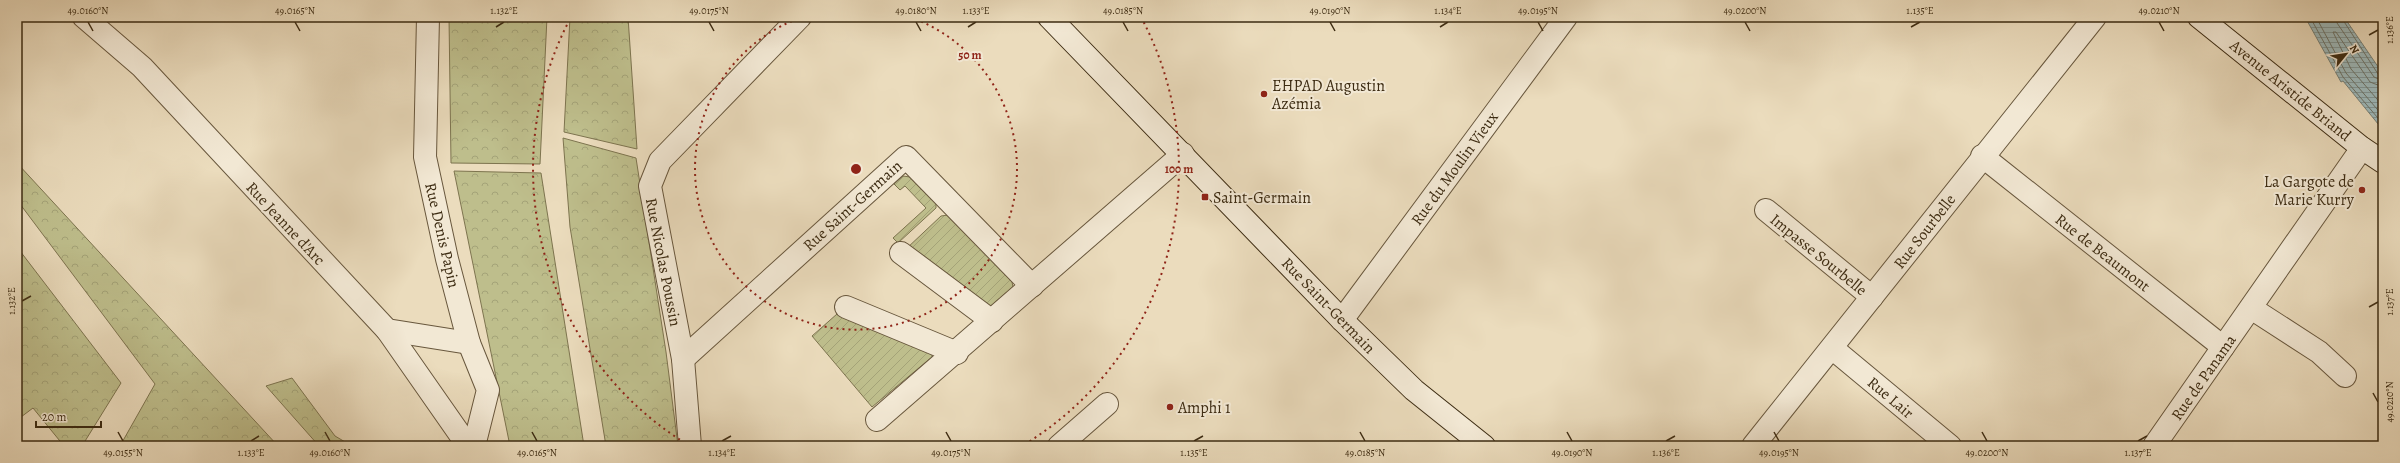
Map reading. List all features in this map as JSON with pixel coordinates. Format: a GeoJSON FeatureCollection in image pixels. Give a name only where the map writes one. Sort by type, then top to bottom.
{"type":"FeatureCollection","features":[{"type":"Feature","properties":{"kind":"street","name":"Rue Jeanne d'Arc"},"geometry":{"type":"LineString","coordinates":[[84,17],[142,67],[387,330],[468,446]]}},
{"type":"Feature","properties":{"kind":"street","name":"Rue Denis Papin"},"geometry":{"type":"LineString","coordinates":[[428,17],[425,157],[447,259],[469,343],[488,390],[474,446]]}},
{"type":"Feature","properties":{"kind":"street","name":"Rue Nicolas Poussin"},"geometry":{"type":"LineString","coordinates":[[690,446],[683,358],[650,186],[660,161],[800,17]]}},
{"type":"Feature","properties":{"kind":"street","name":"Rue Saint-Germain"},"geometry":{"type":"LineString","coordinates":[[1049,17],[1184,154],[1342,320],[1414,390],[1484,446]]}},
{"type":"Feature","properties":{"kind":"street","name":"Rue du Moulin Vieux"},"geometry":{"type":"LineString","coordinates":[[1342,320],[1566,17]]}},
{"type":"Feature","properties":{"kind":"street","name":"Rue Sourbelle"},"geometry":{"type":"LineString","coordinates":[[1752,446],[1832,348],[1982,156],[2095,17]]}},
{"type":"Feature","properties":{"kind":"street","name":"Avenue Aristide Briand"},"geometry":{"type":"LineString","coordinates":[[2199,17],[2362,148],[2383,162]]}},
{"type":"Feature","properties":{"kind":"street","name":"Rue de Panama"},"geometry":{"type":"LineString","coordinates":[[2154,446],[2362,148]]}},
{"type":"Feature","properties":{"kind":"street"},"geometry":{"type":"LineString","coordinates":[[878,420],[957,353],[1184,154]]}},
{"type":"Feature","properties":{"kind":"street","name":"Rue de Beaumont"},"geometry":{"type":"LineString","coordinates":[[1982,156],[2223,347]]}},
{"type":"Feature","properties":{"kind":"street","name":"Rue Saint-Germain"},"geometry":{"type":"LineString","coordinates":[[683,358],[906,157],[1032,286]]}},
{"type":"Feature","properties":{"kind":"street","name":"Impasse Sourbelle"},"geometry":{"type":"LineString","coordinates":[[1766,210],[1872,297]]}},
{"type":"Feature","properties":{"kind":"street"},"geometry":{"type":"LineString","coordinates":[[901,253],[992,321]]}},
{"type":"Feature","properties":{"kind":"street"},"geometry":{"type":"LineString","coordinates":[[846,307],[957,353]]}},
{"type":"Feature","properties":{"kind":"street"},"geometry":{"type":"LineString","coordinates":[[2251,308],[2319,352],[2346,376]]}},
{"type":"Feature","properties":{"kind":"street"},"geometry":{"type":"LineString","coordinates":[[387,330],[469,343]]}},
{"type":"Feature","properties":{"kind":"street","name":"Rue Lair"},"geometry":{"type":"LineString","coordinates":[[1832,348],[1950,446]]}},
{"type":"Feature","properties":{"kind":"street"},"geometry":{"type":"LineString","coordinates":[[1059,446],[1107,404]]}},
{"type":"Feature","properties":{"kind":"green space"},"geometry":{"type":"Polygon","coordinates":[[[449,17],[547,17],[540,164],[451,163],[449,17]]]}},
{"type":"Feature","properties":{"kind":"green space"},"geometry":{"type":"Polygon","coordinates":[[[570,17],[628,17],[637,149],[564,132],[570,17]]]}},
{"type":"Feature","properties":{"kind":"green space"},"geometry":{"type":"Polygon","coordinates":[[[563,138],[636,158],[666,352],[678,446],[606,446],[570,227],[563,138]]]}},
{"type":"Feature","properties":{"kind":"green space"},"geometry":{"type":"Polygon","coordinates":[[[17,163],[278,446],[120,446],[155,384],[17,200],[17,163]]]}},
{"type":"Feature","properties":{"kind":"green space"},"geometry":{"type":"Polygon","coordinates":[[[454,171],[541,173],[584,446],[510,446],[454,171]]]}},
{"type":"Feature","properties":{"kind":"green space"},"geometry":{"type":"Polygon","coordinates":[[[903,176],[910,177],[936,204],[936,208],[898,243],[893,238],[926,208],[905,186],[900,190],[894,184],[903,176]]]}},
{"type":"Feature","properties":{"kind":"green space"},"geometry":{"type":"Polygon","coordinates":[[[948,215],[1012,282],[1013,287],[986,310],[906,249],[941,216],[948,215]]]}},
{"type":"Feature","properties":{"kind":"green space"},"geometry":{"type":"Polygon","coordinates":[[[17,247],[121,383],[82,446],[64,446],[33,408],[17,420],[17,247]]]}},
{"type":"Feature","properties":{"kind":"green space"},"geometry":{"type":"Polygon","coordinates":[[[837,314],[843,314],[932,351],[932,357],[872,407],[812,336],[837,314]]]}},
{"type":"Feature","properties":{"kind":"green space"},"geometry":{"type":"Polygon","coordinates":[[[292,378],[335,436],[352,446],[319,446],[266,386],[292,378]]]}},
{"type":"Feature","properties":{"kind":"water"},"geometry":{"type":"Polygon","coordinates":[[[2305,17],[2344,17],[2383,74],[2383,130],[2343,81],[2341,82],[2305,17]]]}},
{"type":"Feature","properties":{"kind":"place","name":"EHPAD Augustin Azémia"},"geometry":{"type":"Point","coordinates":[1264,94]}},
{"type":"Feature","properties":{"kind":"place","name":"La Gargote de Marie Kurry"},"geometry":{"type":"Point","coordinates":[2362,190]}},
{"type":"Feature","properties":{"kind":"place","name":"Saint-Germain"},"geometry":{"type":"Point","coordinates":[1205,197]}},
{"type":"Feature","properties":{"kind":"place","name":"Amphi 1"},"geometry":{"type":"Point","coordinates":[1170,407]}}]}
